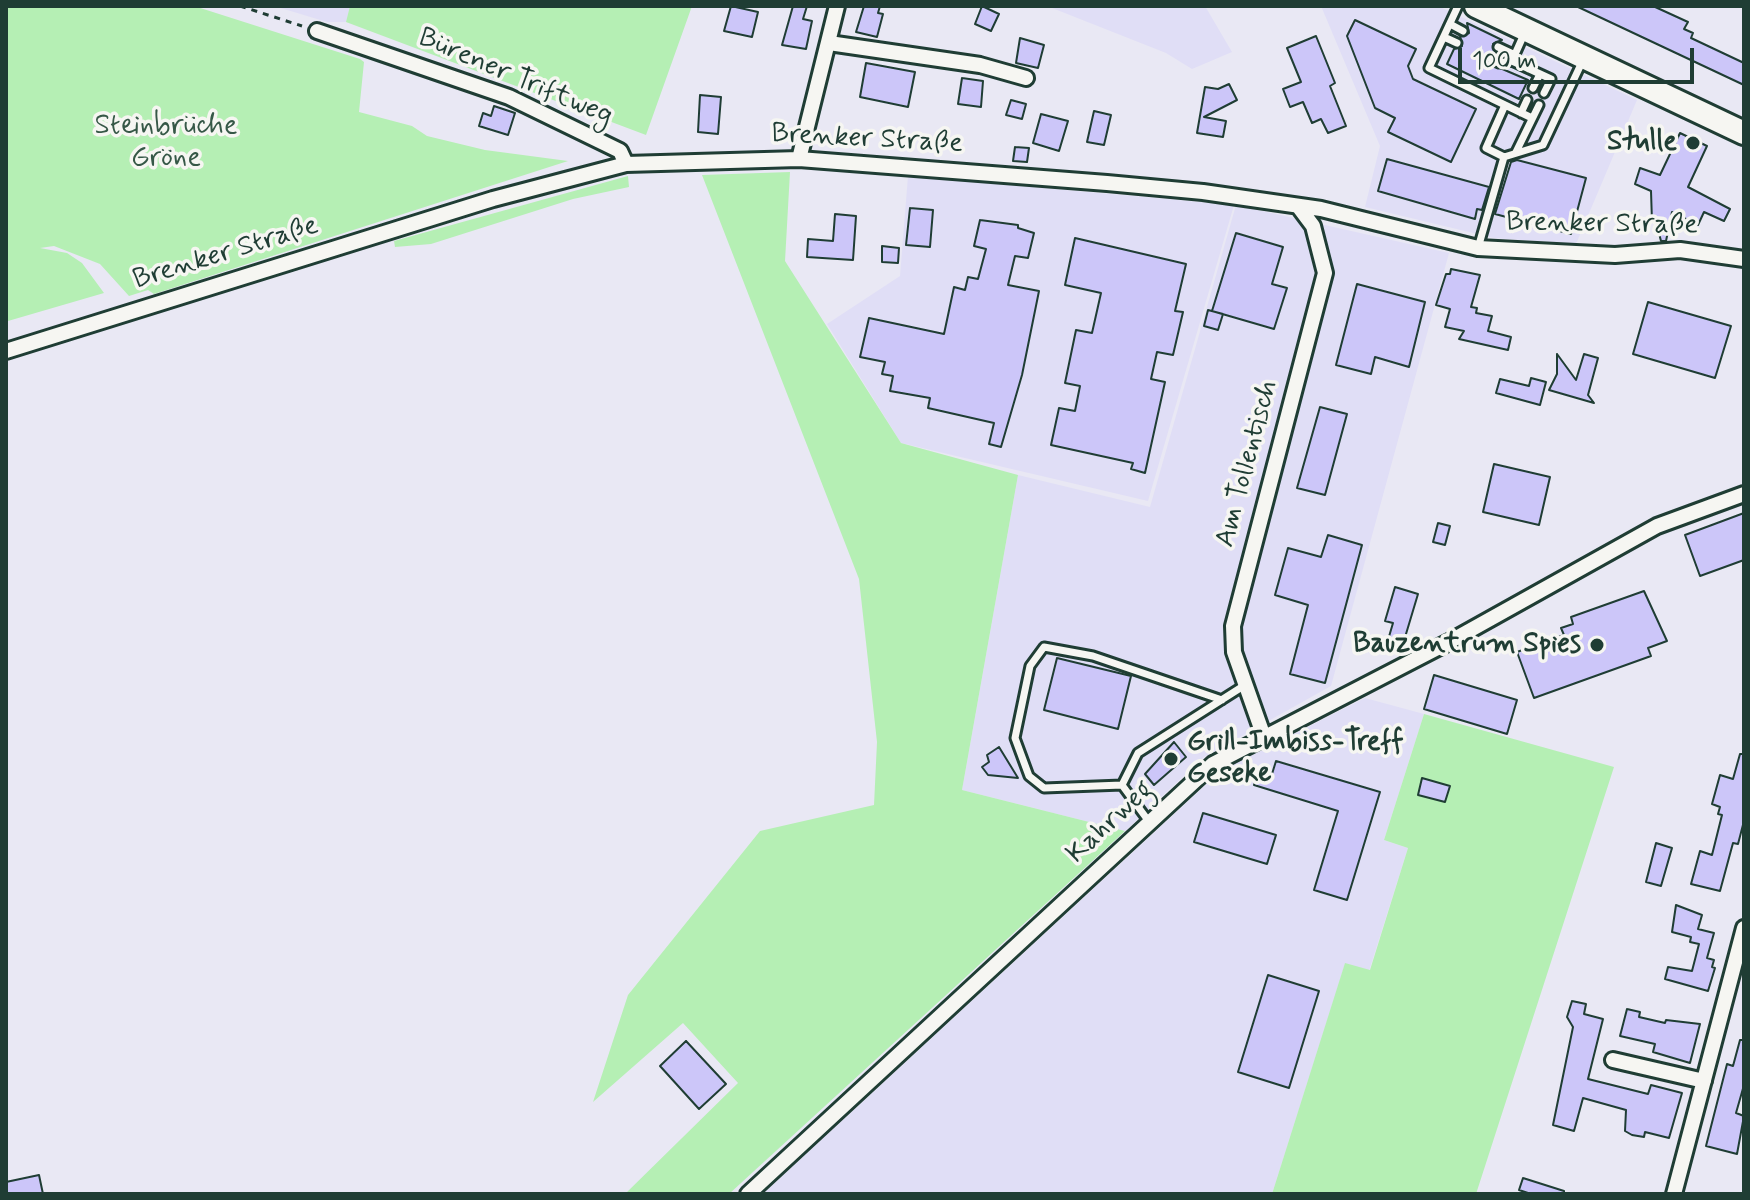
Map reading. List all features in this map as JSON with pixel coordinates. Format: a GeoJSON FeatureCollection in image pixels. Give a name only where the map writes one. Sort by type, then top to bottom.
{"type":"FeatureCollection","features":[{"type":"Feature","properties":{"kind":"main road"},"geometry":{"type":"LineString","coordinates":[[1476,6],[1744,133]]}},
{"type":"Feature","properties":{"kind":"street"},"geometry":{"type":"LineString","coordinates":[[799,159],[837,6]]}},
{"type":"Feature","properties":{"kind":"street","name":"Bürener Triftweg"},"geometry":{"type":"LineString","coordinates":[[317,31],[509,97],[620,151],[626,164]]}},
{"type":"Feature","properties":{"kind":"street"},"geometry":{"type":"LineString","coordinates":[[829,43],[980,65],[1026,78]]}},
{"type":"Feature","properties":{"kind":"street","name":"Brenker Straße"},"geometry":{"type":"LineString","coordinates":[[6,351],[493,199],[626,164],[799,159],[1121,184],[1354,216],[1478,248],[1615,255],[1680,250],[1744,259]]}},
{"type":"Feature","properties":{"kind":"street","name":"Am Tollentisch"},"geometry":{"type":"LineString","coordinates":[[1264,737],[1234,652],[1233,626],[1325,273],[1313,226],[1298,206]]}},
{"type":"Feature","properties":{"kind":"street","name":"Kahrweg"},"geometry":{"type":"LineString","coordinates":[[748,1194],[1213,764],[1449,642],[1657,526],[1744,494]]}},
{"type":"Feature","properties":{"kind":"street"},"geometry":{"type":"LineString","coordinates":[[1674,1194],[1740,957],[1744,928]]}},
{"type":"Feature","properties":{"kind":"street"},"geometry":{"type":"LineString","coordinates":[[1613,1060],[1704,1081]]}},
{"type":"Feature","properties":{"kind":"lane"},"geometry":{"type":"LineString","coordinates":[[1458,6],[1429,68],[1532,118]]}},
{"type":"Feature","properties":{"kind":"lane"},"geometry":{"type":"LineString","coordinates":[[1450,24],[1463,31]]}},
{"type":"Feature","properties":{"kind":"lane"},"geometry":{"type":"LineString","coordinates":[[1514,58],[1526,30]]}},
{"type":"Feature","properties":{"kind":"lane"},"geometry":{"type":"LineString","coordinates":[[1444,37],[1457,43]]}},
{"type":"Feature","properties":{"kind":"lane"},"geometry":{"type":"LineString","coordinates":[[1498,47],[1551,79],[1544,93]]}},
{"type":"Feature","properties":{"kind":"lane"},"geometry":{"type":"LineString","coordinates":[[1492,60],[1514,58]]}},
{"type":"Feature","properties":{"kind":"lane"},"geometry":{"type":"LineString","coordinates":[[1505,105],[1486,148],[1504,157],[1543,145],[1584,58]]}},
{"type":"Feature","properties":{"kind":"lane"},"geometry":{"type":"LineString","coordinates":[[1533,88],[1540,74]]}},
{"type":"Feature","properties":{"kind":"lane"},"geometry":{"type":"LineString","coordinates":[[1521,113],[1527,100]]}},
{"type":"Feature","properties":{"kind":"lane"},"geometry":{"type":"LineString","coordinates":[[1516,152],[1539,105]]}},
{"type":"Feature","properties":{"kind":"lane"},"geometry":{"type":"LineString","coordinates":[[1478,248],[1504,157]]}},
{"type":"Feature","properties":{"kind":"lane"},"geometry":{"type":"LineString","coordinates":[[1122,785],[1044,788],[1029,776],[1015,738],[1030,666],[1044,647],[1093,656],[1222,700]]}},
{"type":"Feature","properties":{"kind":"lane"},"geometry":{"type":"LineString","coordinates":[[1122,785],[1138,753],[1245,685]]}},
{"type":"Feature","properties":{"kind":"lane"},"geometry":{"type":"LineString","coordinates":[[1122,785],[1150,823]]}},
{"type":"Feature","properties":{"kind":"path"},"geometry":{"type":"LineString","coordinates":[[240,6],[317,31]]}},
{"type":"Feature","properties":{"kind":"shaded area"},"geometry":{"type":"Polygon","coordinates":[[[274,6],[350,6],[346,22],[327,22],[274,6]]]}},
{"type":"Feature","properties":{"kind":"shaded area"},"geometry":{"type":"Polygon","coordinates":[[[1047,6],[1205,6],[1232,52],[1192,69],[1166,53],[1047,6]]]}},
{"type":"Feature","properties":{"kind":"shaded area"},"geometry":{"type":"Polygon","coordinates":[[[1321,6],[1438,6],[1637,100],[1576,244],[1494,238],[1365,207],[1380,146],[1321,6]]]}},
{"type":"Feature","properties":{"kind":"shaded area"},"geometry":{"type":"Polygon","coordinates":[[[908,176],[1234,205],[1148,501],[901,443],[827,324],[900,276],[908,176]]]}},
{"type":"Feature","properties":{"kind":"shaded area"},"geometry":{"type":"Polygon","coordinates":[[[1236,205],[1449,253],[1331,686],[1204,757],[1125,831],[962,790],[1018,475],[1150,507],[1236,205]]]}},
{"type":"Feature","properties":{"kind":"shaded area"},"geometry":{"type":"Polygon","coordinates":[[[1365,698],[1424,714],[1384,840],[1408,848],[1369,971],[1345,964],[1272,1194],[763,1194],[1221,771],[1365,698]]]}},
{"type":"Feature","properties":{"kind":"green space","name":"Steinbrüche Gröne"},"geometry":{"type":"Polygon","coordinates":[[[6,6],[194,6],[360,59],[364,62],[359,112],[412,126],[427,136],[485,150],[568,161],[154,294],[148,290],[129,296],[100,264],[54,246],[40,248],[67,253],[82,263],[104,293],[8,321],[6,6]]]}},
{"type":"Feature","properties":{"kind":"green space"},"geometry":{"type":"Polygon","coordinates":[[[350,6],[692,6],[646,135],[346,22],[350,6]]]}},
{"type":"Feature","properties":{"kind":"green space"},"geometry":{"type":"Polygon","coordinates":[[[790,172],[785,261],[901,443],[1018,475],[962,790],[1125,831],[729,1194],[625,1194],[738,1083],[683,1023],[593,1102],[628,995],[760,831],[874,805],[877,742],[859,579],[702,175],[790,172]]]}},
{"type":"Feature","properties":{"kind":"green space"},"geometry":{"type":"Polygon","coordinates":[[[628,176],[629,187],[573,199],[431,244],[395,247],[394,241],[628,176]]]}},
{"type":"Feature","properties":{"kind":"green space"},"geometry":{"type":"Polygon","coordinates":[[[1424,714],[1614,767],[1476,1194],[1272,1194],[1345,963],[1370,970],[1408,848],[1384,840],[1424,714]]]}},
{"type":"Feature","properties":{"kind":"building"},"geometry":{"type":"Polygon","coordinates":[[[731,6],[758,12],[752,37],[724,31],[731,6]]]}},
{"type":"Feature","properties":{"kind":"building"},"geometry":{"type":"Polygon","coordinates":[[[793,6],[807,6],[803,19],[812,21],[806,49],[782,45],[793,6]]]}},
{"type":"Feature","properties":{"kind":"building"},"geometry":{"type":"Polygon","coordinates":[[[864,6],[880,6],[878,13],[883,14],[877,37],[856,32],[864,6]]]}},
{"type":"Feature","properties":{"kind":"building"},"geometry":{"type":"Polygon","coordinates":[[[982,6],[999,14],[991,31],[975,24],[982,6]]]}},
{"type":"Feature","properties":{"kind":"building"},"geometry":{"type":"Polygon","coordinates":[[[1576,6],[1653,6],[1688,22],[1684,29],[1693,33],[1691,38],[1744,63],[1744,85],[1576,6]]]}},
{"type":"Feature","properties":{"kind":"building"},"geometry":{"type":"Polygon","coordinates":[[[1355,20],[1416,49],[1408,66],[1413,79],[1476,109],[1451,162],[1388,132],[1395,118],[1375,108],[1347,36],[1355,20]]]}},
{"type":"Feature","properties":{"kind":"building"},"geometry":{"type":"Polygon","coordinates":[[[1467,23],[1502,40],[1493,44],[1496,53],[1488,55],[1486,62],[1528,80],[1519,99],[1447,64],[1454,49],[1462,46],[1460,37],[1469,33],[1467,23]]]}},
{"type":"Feature","properties":{"kind":"building"},"geometry":{"type":"Polygon","coordinates":[[[1316,36],[1335,83],[1330,86],[1346,126],[1328,133],[1321,119],[1312,123],[1303,102],[1290,107],[1283,89],[1301,82],[1287,48],[1316,36]]]}},
{"type":"Feature","properties":{"kind":"building"},"geometry":{"type":"Polygon","coordinates":[[[1020,38],[1044,45],[1038,68],[1016,63],[1020,38]]]}},
{"type":"Feature","properties":{"kind":"building"},"geometry":{"type":"Polygon","coordinates":[[[866,63],[915,72],[908,107],[860,97],[866,63]]]}},
{"type":"Feature","properties":{"kind":"building"},"geometry":{"type":"Polygon","coordinates":[[[962,78],[983,81],[981,107],[958,104],[962,78]]]}},
{"type":"Feature","properties":{"kind":"building"},"geometry":{"type":"Polygon","coordinates":[[[1229,84],[1237,100],[1204,117],[1226,121],[1223,137],[1197,133],[1205,87],[1218,89],[1229,84]]]}},
{"type":"Feature","properties":{"kind":"building"},"geometry":{"type":"Polygon","coordinates":[[[700,95],[721,97],[718,134],[698,132],[700,95]]]}},
{"type":"Feature","properties":{"kind":"building"},"geometry":{"type":"Polygon","coordinates":[[[1011,100],[1026,104],[1022,119],[1006,115],[1011,100]]]}},
{"type":"Feature","properties":{"kind":"building"},"geometry":{"type":"Polygon","coordinates":[[[494,106],[515,113],[508,135],[479,126],[483,113],[491,116],[494,106]]]}},
{"type":"Feature","properties":{"kind":"building"},"geometry":{"type":"Polygon","coordinates":[[[1094,111],[1111,115],[1104,145],[1087,142],[1094,111]]]}},
{"type":"Feature","properties":{"kind":"building"},"geometry":{"type":"Polygon","coordinates":[[[1041,114],[1068,121],[1059,151],[1033,143],[1041,114]]]}},
{"type":"Feature","properties":{"kind":"building"},"geometry":{"type":"Polygon","coordinates":[[[1680,133],[1707,146],[1688,187],[1730,209],[1724,221],[1704,212],[1698,225],[1672,212],[1666,241],[1661,241],[1656,222],[1652,222],[1651,191],[1635,184],[1640,168],[1660,175],[1680,133]]]}},
{"type":"Feature","properties":{"kind":"building"},"geometry":{"type":"Polygon","coordinates":[[[1015,147],[1029,148],[1027,162],[1013,161],[1015,147]]]}},
{"type":"Feature","properties":{"kind":"building"},"geometry":{"type":"Polygon","coordinates":[[[1387,159],[1489,187],[1482,210],[1477,209],[1475,219],[1378,191],[1387,159]]]}},
{"type":"Feature","properties":{"kind":"building"},"geometry":{"type":"Polygon","coordinates":[[[1517,160],[1586,178],[1571,234],[1495,214],[1511,162],[1517,160]]]}},
{"type":"Feature","properties":{"kind":"building"},"geometry":{"type":"Polygon","coordinates":[[[910,208],[933,210],[930,247],[906,245],[910,208]]]}},
{"type":"Feature","properties":{"kind":"building"},"geometry":{"type":"Polygon","coordinates":[[[835,214],[856,216],[853,260],[807,257],[808,239],[833,241],[835,214]]]}},
{"type":"Feature","properties":{"kind":"building"},"geometry":{"type":"Polygon","coordinates":[[[980,220],[1018,225],[1018,228],[1034,233],[1028,258],[1015,256],[1008,285],[1039,291],[1022,375],[1001,447],[989,444],[994,423],[928,408],[930,398],[890,391],[893,376],[882,374],[885,362],[860,357],[869,318],[944,334],[954,287],[965,290],[968,277],[978,279],[986,249],[974,246],[980,220]]]}},
{"type":"Feature","properties":{"kind":"building"},"geometry":{"type":"Polygon","coordinates":[[[1236,233],[1283,247],[1272,284],[1287,288],[1274,329],[1212,311],[1236,233]]]}},
{"type":"Feature","properties":{"kind":"building"},"geometry":{"type":"Polygon","coordinates":[[[1075,238],[1186,264],[1175,311],[1183,312],[1173,355],[1157,352],[1151,379],[1165,382],[1145,473],[1131,469],[1133,463],[1051,445],[1059,408],[1075,411],[1080,386],[1065,383],[1076,330],[1092,333],[1101,293],[1065,285],[1075,238]]]}},
{"type":"Feature","properties":{"kind":"building"},"geometry":{"type":"Polygon","coordinates":[[[882,246],[899,248],[898,263],[882,262],[882,246]]]}},
{"type":"Feature","properties":{"kind":"building"},"geometry":{"type":"Polygon","coordinates":[[[1451,269],[1480,275],[1471,307],[1477,308],[1476,313],[1492,316],[1488,331],[1511,337],[1508,350],[1459,339],[1464,331],[1445,327],[1450,309],[1436,305],[1446,274],[1450,274],[1451,269]]]}},
{"type":"Feature","properties":{"kind":"building"},"geometry":{"type":"Polygon","coordinates":[[[1357,284],[1425,302],[1409,367],[1375,357],[1371,374],[1336,365],[1357,284]]]}},
{"type":"Feature","properties":{"kind":"building"},"geometry":{"type":"Polygon","coordinates":[[[1648,302],[1731,326],[1715,378],[1633,354],[1648,302]]]}},
{"type":"Feature","properties":{"kind":"building"},"geometry":{"type":"Polygon","coordinates":[[[1208,310],[1223,314],[1218,330],[1204,326],[1208,310]]]}},
{"type":"Feature","properties":{"kind":"building"},"geometry":{"type":"Polygon","coordinates":[[[1557,354],[1576,380],[1584,354],[1598,358],[1588,395],[1594,403],[1549,390],[1557,374],[1557,354]]]}},
{"type":"Feature","properties":{"kind":"building"},"geometry":{"type":"Polygon","coordinates":[[[1531,378],[1546,382],[1540,405],[1496,393],[1500,379],[1529,386],[1531,378]]]}},
{"type":"Feature","properties":{"kind":"building"},"geometry":{"type":"Polygon","coordinates":[[[1320,407],[1347,414],[1325,495],[1297,488],[1320,407]]]}},
{"type":"Feature","properties":{"kind":"building"},"geometry":{"type":"Polygon","coordinates":[[[1494,464],[1550,477],[1539,525],[1483,512],[1494,464]]]}},
{"type":"Feature","properties":{"kind":"building"},"geometry":{"type":"Polygon","coordinates":[[[1744,513],[1744,560],[1700,576],[1685,535],[1744,513]]]}},
{"type":"Feature","properties":{"kind":"building"},"geometry":{"type":"Polygon","coordinates":[[[1438,523],[1450,526],[1445,545],[1433,542],[1438,523]]]}},
{"type":"Feature","properties":{"kind":"building"},"geometry":{"type":"Polygon","coordinates":[[[1328,535],[1362,545],[1325,683],[1290,674],[1308,605],[1275,595],[1288,548],[1321,557],[1328,535]]]}},
{"type":"Feature","properties":{"kind":"building"},"geometry":{"type":"Polygon","coordinates":[[[1395,587],[1418,594],[1403,644],[1388,640],[1393,623],[1385,621],[1395,587]]]}},
{"type":"Feature","properties":{"kind":"building","name":"Bauzentrum Spies"},"geometry":{"type":"Polygon","coordinates":[[[1644,591],[1667,641],[1648,648],[1651,656],[1534,698],[1517,652],[1564,635],[1561,628],[1573,624],[1571,617],[1644,591]]]}},
{"type":"Feature","properties":{"kind":"building"},"geometry":{"type":"Polygon","coordinates":[[[1057,658],[1131,676],[1118,729],[1044,710],[1057,658]]]}},
{"type":"Feature","properties":{"kind":"building"},"geometry":{"type":"Polygon","coordinates":[[[1434,675],[1517,700],[1507,734],[1424,709],[1434,675]]]}},
{"type":"Feature","properties":{"kind":"building"},"geometry":{"type":"Polygon","coordinates":[[[1174,742],[1186,757],[1154,785],[1145,774],[1174,742]]]}},
{"type":"Feature","properties":{"kind":"building"},"geometry":{"type":"Polygon","coordinates":[[[999,747],[1018,778],[988,775],[982,767],[989,762],[987,755],[999,747]]]}},
{"type":"Feature","properties":{"kind":"building"},"geometry":{"type":"Polygon","coordinates":[[[1740,754],[1744,754],[1744,821],[1738,844],[1733,843],[1720,891],[1691,884],[1700,851],[1712,855],[1722,815],[1718,814],[1720,807],[1712,804],[1720,775],[1733,779],[1740,754]]]}},
{"type":"Feature","properties":{"kind":"building"},"geometry":{"type":"Polygon","coordinates":[[[1276,761],[1380,792],[1347,900],[1314,890],[1338,811],[1254,785],[1259,769],[1272,774],[1276,761]]]}},
{"type":"Feature","properties":{"kind":"building"},"geometry":{"type":"Polygon","coordinates":[[[1422,778],[1450,786],[1445,802],[1418,795],[1422,778]]]}},
{"type":"Feature","properties":{"kind":"building"},"geometry":{"type":"Polygon","coordinates":[[[1203,813],[1276,835],[1267,864],[1194,842],[1203,813]]]}},
{"type":"Feature","properties":{"kind":"building"},"geometry":{"type":"Polygon","coordinates":[[[1656,843],[1672,848],[1661,886],[1646,882],[1656,843]]]}},
{"type":"Feature","properties":{"kind":"building"},"geometry":{"type":"Polygon","coordinates":[[[1676,905],[1702,915],[1698,929],[1714,933],[1707,958],[1714,960],[1712,967],[1715,968],[1708,991],[1665,979],[1668,967],[1692,971],[1699,944],[1690,942],[1691,937],[1672,932],[1676,905]]]}},
{"type":"Feature","properties":{"kind":"building"},"geometry":{"type":"Polygon","coordinates":[[[1268,975],[1319,991],[1289,1088],[1238,1072],[1268,975]]]}},
{"type":"Feature","properties":{"kind":"building"},"geometry":{"type":"Polygon","coordinates":[[[1572,1001],[1586,1004],[1584,1014],[1603,1019],[1588,1079],[1648,1094],[1651,1085],[1682,1093],[1669,1138],[1645,1132],[1644,1137],[1632,1135],[1625,1131],[1626,1110],[1583,1098],[1574,1131],[1553,1125],[1573,1027],[1567,1017],[1572,1001]]]}},
{"type":"Feature","properties":{"kind":"building"},"geometry":{"type":"Polygon","coordinates":[[[1627,1009],[1640,1012],[1639,1017],[1665,1023],[1666,1020],[1700,1024],[1690,1063],[1653,1052],[1655,1044],[1620,1036],[1627,1009]]]}},
{"type":"Feature","properties":{"kind":"building"},"geometry":{"type":"Polygon","coordinates":[[[1740,1040],[1744,1040],[1744,1085],[1736,1113],[1744,1116],[1737,1154],[1706,1146],[1727,1064],[1733,1066],[1740,1040]]]}},
{"type":"Feature","properties":{"kind":"building"},"geometry":{"type":"Polygon","coordinates":[[[686,1041],[726,1084],[699,1109],[660,1066],[686,1041]]]}},
{"type":"Feature","properties":{"kind":"building"},"geometry":{"type":"Polygon","coordinates":[[[39,1175],[43,1194],[6,1194],[6,1182],[39,1175]]]}},
{"type":"Feature","properties":{"kind":"building"},"geometry":{"type":"Polygon","coordinates":[[[1523,1178],[1564,1191],[1564,1194],[1531,1194],[1519,1190],[1523,1178]]]}},
{"type":"Feature","properties":{"kind":"place","name":"Stulle"},"geometry":{"type":"Point","coordinates":[1693,143]}},
{"type":"Feature","properties":{"kind":"place","name":"Bauzentrum Spies"},"geometry":{"type":"Point","coordinates":[1597,645]}},
{"type":"Feature","properties":{"kind":"place","name":"Grill-Imbiss-Treff Geseke"},"geometry":{"type":"Point","coordinates":[1171,759]}}]}
